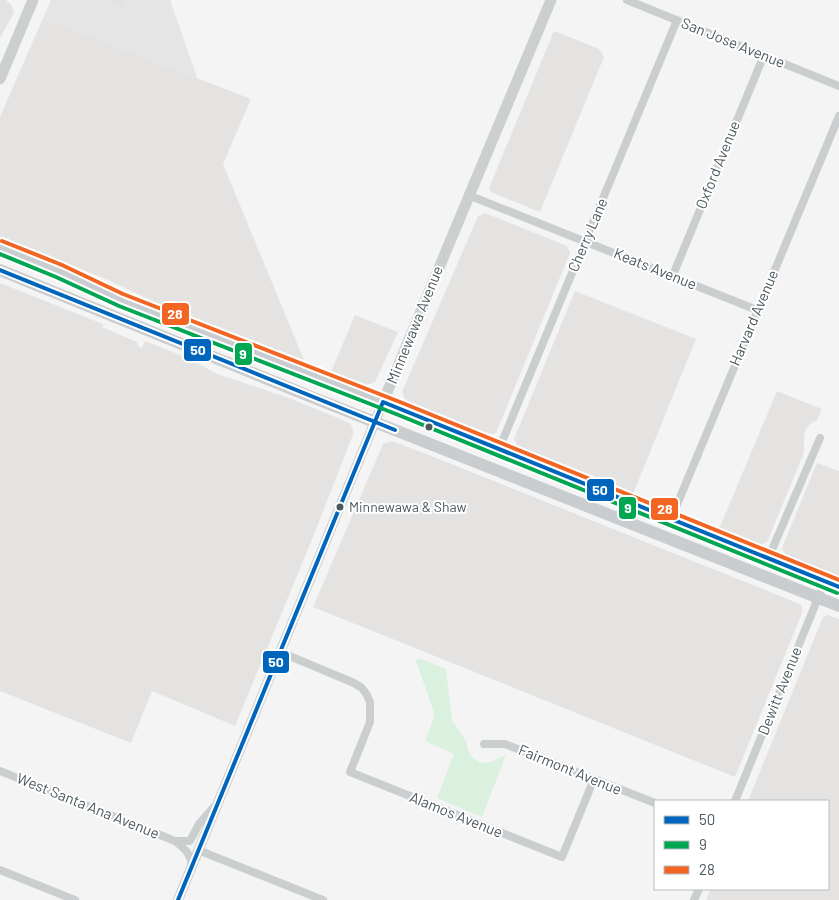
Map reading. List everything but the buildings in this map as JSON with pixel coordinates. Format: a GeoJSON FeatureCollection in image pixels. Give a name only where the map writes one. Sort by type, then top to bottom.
{"type":"FeatureCollection","features":[{"type":"Feature","properties":{"kind":"main road"},"geometry":{"type":"LineString","coordinates":[[0,79],[33,0]]}},
{"type":"Feature","properties":{"kind":"main road","name":"Minnewawa Avenue"},"geometry":{"type":"LineString","coordinates":[[383,402],[551,0]]}},
{"type":"Feature","properties":{"kind":"main road"},"geometry":{"type":"LineString","coordinates":[[0,247],[59,271],[121,300],[383,402],[839,587]]}},
{"type":"Feature","properties":{"kind":"main road"},"geometry":{"type":"LineString","coordinates":[[0,270],[374,422],[839,606]]}},
{"type":"Feature","properties":{"kind":"main road"},"geometry":{"type":"LineString","coordinates":[[69,298],[82,294],[148,320],[154,312]]}},
{"type":"Feature","properties":{"kind":"main road"},"geometry":{"type":"LineString","coordinates":[[153,331],[161,326],[240,355],[255,352]]}},
{"type":"Feature","properties":{"kind":"main road"},"geometry":{"type":"LineString","coordinates":[[628,521],[637,516],[664,526],[671,519]]}},
{"type":"Feature","properties":{"kind":"main road"},"geometry":{"type":"LineString","coordinates":[[669,538],[672,534],[681,532],[725,550],[768,559]]}},
{"type":"Feature","properties":{"kind":"street","name":"San Jose Avenue"},"geometry":{"type":"LineString","coordinates":[[627,0],[839,86]]}},
{"type":"Feature","properties":{"kind":"street","name":"Cherry Lane"},"geometry":{"type":"LineString","coordinates":[[499,450],[677,20]]}},
{"type":"Feature","properties":{"kind":"street","name":"Oxford Avenue"},"geometry":{"type":"LineString","coordinates":[[673,275],[764,56]]}},
{"type":"Feature","properties":{"kind":"street","name":"Harvard Avenue"},"geometry":{"type":"LineString","coordinates":[[671,519],[839,116]]}},
{"type":"Feature","properties":{"kind":"street","name":"Keats Avenue"},"geometry":{"type":"LineString","coordinates":[[468,195],[757,310]]}},
{"type":"Feature","properties":{"kind":"street","name":"Minnewawa Avenue"},"geometry":{"type":"LineString","coordinates":[[178,900],[383,402]]}},
{"type":"Feature","properties":{"kind":"street"},"geometry":{"type":"LineString","coordinates":[[768,559],[820,438]]}},
{"type":"Feature","properties":{"kind":"street","name":"Dewitt Avenue"},"geometry":{"type":"LineString","coordinates":[[736,800],[825,581]]}},
{"type":"Feature","properties":{"kind":"street","name":"Alamos Avenue"},"geometry":{"type":"LineString","coordinates":[[280,652],[344,678],[362,688],[370,702],[370,722],[350,772],[562,857],[594,779]]}},
{"type":"Feature","properties":{"kind":"street","name":"Fairmont Avenue"},"geometry":{"type":"LineString","coordinates":[[484,744],[505,744],[654,803]]}},
{"type":"Feature","properties":{"kind":"street","name":"West Santa Ana Avenue"},"geometry":{"type":"LineString","coordinates":[[0,771],[175,841],[187,850],[192,865]]}},
{"type":"Feature","properties":{"kind":"street","name":"West Santa Ana Avenue"},"geometry":{"type":"LineString","coordinates":[[175,841],[190,841],[199,824],[217,804]]}},
{"type":"Feature","properties":{"kind":"street"},"geometry":{"type":"LineString","coordinates":[[198,850],[323,900]]}},
{"type":"Feature","properties":{"kind":"street"},"geometry":{"type":"LineString","coordinates":[[0,870],[75,900]]}},
{"type":"Feature","properties":{"kind":"shaded area"},"geometry":{"type":"Polygon","coordinates":[[[0,0],[7,0],[11,4],[14,13],[0,38],[0,0]]]}},
{"type":"Feature","properties":{"kind":"shaded area"},"geometry":{"type":"Polygon","coordinates":[[[51,0],[103,0],[124,8],[127,0],[170,0],[198,80],[43,18],[51,0]]]}},
{"type":"Feature","properties":{"kind":"shaded area"},"geometry":{"type":"Polygon","coordinates":[[[103,0],[127,0],[124,8],[103,0]]]}},
{"type":"Feature","properties":{"kind":"shaded area"},"geometry":{"type":"Polygon","coordinates":[[[43,18],[251,99],[223,164],[304,360],[165,307],[108,280],[0,236],[0,117],[43,18]]]}},
{"type":"Feature","properties":{"kind":"shaded area"},"geometry":{"type":"Polygon","coordinates":[[[554,31],[599,49],[604,57],[540,212],[491,192],[489,188],[554,31]]]}},
{"type":"Feature","properties":{"kind":"shaded area"},"geometry":{"type":"Polygon","coordinates":[[[485,213],[567,246],[570,253],[496,433],[488,435],[406,402],[402,392],[478,216],[485,213]]]}},
{"type":"Feature","properties":{"kind":"shaded area"},"geometry":{"type":"Polygon","coordinates":[[[0,283],[103,324],[102,327],[137,342],[139,347],[142,348],[145,341],[190,359],[217,374],[289,398],[350,423],[354,432],[235,726],[152,691],[131,743],[0,691],[0,283]]]}},
{"type":"Feature","properties":{"kind":"shaded area"},"geometry":{"type":"Polygon","coordinates":[[[575,291],[696,339],[633,494],[518,448],[514,439],[575,291]]]}},
{"type":"Feature","properties":{"kind":"shaded area"},"geometry":{"type":"Polygon","coordinates":[[[355,315],[398,332],[375,382],[366,385],[331,372],[355,315]]]}},
{"type":"Feature","properties":{"kind":"shaded area"},"geometry":{"type":"Polygon","coordinates":[[[777,391],[822,409],[817,420],[810,424],[805,431],[804,453],[767,542],[760,545],[719,529],[777,391]]]}},
{"type":"Feature","properties":{"kind":"shaded area"},"geometry":{"type":"Polygon","coordinates":[[[392,441],[800,604],[802,613],[735,777],[313,607],[383,444],[392,441]]]}},
{"type":"Feature","properties":{"kind":"shaded area"},"geometry":{"type":"Polygon","coordinates":[[[817,463],[839,471],[839,577],[786,556],[782,548],[817,463]]]}},
{"type":"Feature","properties":{"kind":"shaded area"},"geometry":{"type":"Polygon","coordinates":[[[828,615],[839,619],[839,900],[706,900],[711,890],[829,890],[829,800],[748,800],[823,617],[828,615]]]}},
{"type":"Feature","properties":{"kind":"green space"},"geometry":{"type":"Polygon","coordinates":[[[419,658],[446,669],[452,720],[467,743],[467,749],[472,757],[479,762],[488,763],[506,755],[482,817],[437,798],[454,754],[425,741],[434,712],[416,661],[419,658]]]}},
{"type":"Feature","properties":{"kind":"transit line","name":"28"},"geometry":{"type":"LineString","coordinates":[[2,241],[62,265],[123,294],[400,402],[839,580]]}},
{"type":"Feature","properties":{"kind":"transit line","name":"9"},"geometry":{"type":"LineString","coordinates":[[0,254],[119,306],[396,414],[837,593]]}},
{"type":"Feature","properties":{"kind":"transit line","name":"50"},"geometry":{"type":"LineString","coordinates":[[0,270],[395,430]]}},
{"type":"Feature","properties":{"kind":"transit line","name":"50"},"geometry":{"type":"LineString","coordinates":[[178,900],[383,402],[839,587]]}},
{"type":"Feature","properties":{"kind":"place","name":"Minnewawa & Shaw"},"geometry":{"type":"Point","coordinates":[340,507]}}]}
